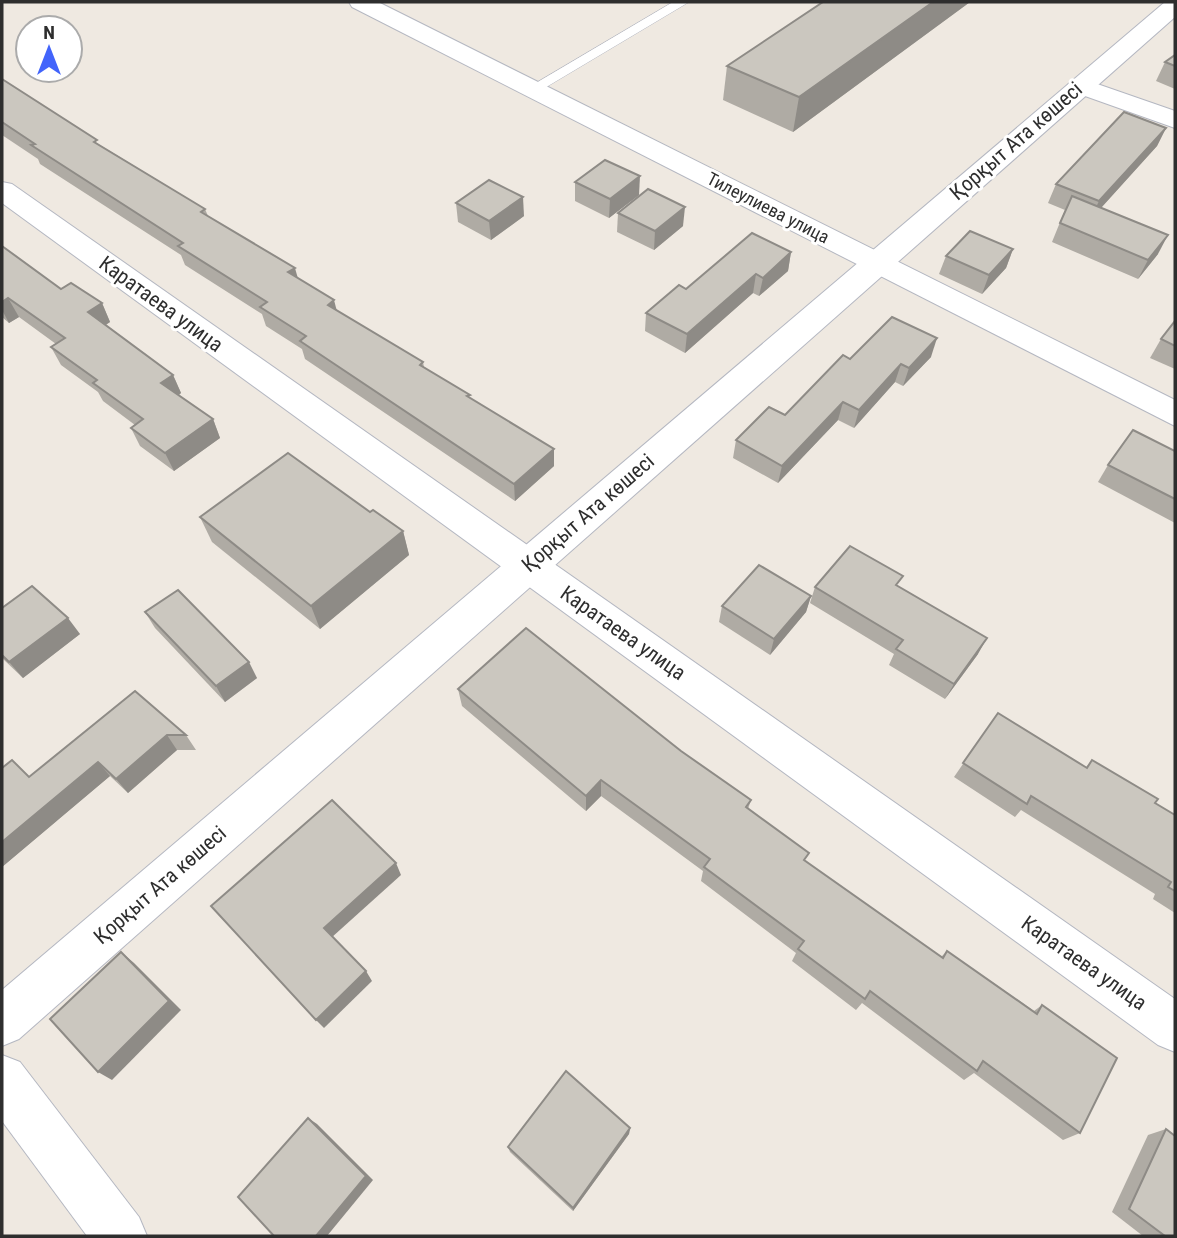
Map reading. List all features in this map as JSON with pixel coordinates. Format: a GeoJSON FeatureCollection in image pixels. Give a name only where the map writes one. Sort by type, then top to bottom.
{"type":"FeatureCollection","features":[{"type":"Feature","properties":{"kind":"street","name":"Тилеулиева улица"},"geometry":{"type":"LineString","coordinates":[[360,2],[1175,414]]}},
{"type":"Feature","properties":{"kind":"street","name":"Қорқыт Ата көшесі"},"geometry":{"type":"LineString","coordinates":[[2,1022],[1175,5]]}},
{"type":"Feature","properties":{"kind":"street"},"geometry":{"type":"LineString","coordinates":[[1080,86],[1175,120]]}},
{"type":"Feature","properties":{"kind":"street","name":"Каратаева улица"},"geometry":{"type":"LineString","coordinates":[[2,190],[1175,1028]]}},
{"type":"Feature","properties":{"kind":"street"},"geometry":{"type":"LineString","coordinates":[[2,1080],[120,1236]]}},
{"type":"Feature","properties":{"kind":"lane"},"geometry":{"type":"LineString","coordinates":[[533,89],[682,2]]}},
{"type":"Feature","properties":{"kind":"building"},"geometry":{"type":"Polygon","coordinates":[[[823,2],[933,2],[799,97],[727,66],[823,2]]]}},
{"type":"Feature","properties":{"kind":"building"},"geometry":{"type":"Polygon","coordinates":[[[1175,55],[1175,66],[1165,62],[1175,55]]]}},
{"type":"Feature","properties":{"kind":"building"},"geometry":{"type":"Polygon","coordinates":[[[2,79],[97,140],[94,142],[205,209],[201,212],[295,268],[288,272],[334,300],[328,305],[423,362],[420,365],[554,449],[514,484],[300,341],[306,336],[260,307],[267,302],[178,246],[183,243],[31,145],[35,144],[2,122],[2,79]]]}},
{"type":"Feature","properties":{"kind":"building"},"geometry":{"type":"Polygon","coordinates":[[[1124,112],[1166,128],[1099,201],[1056,184],[1124,112]]]}},
{"type":"Feature","properties":{"kind":"building"},"geometry":{"type":"Polygon","coordinates":[[[605,160],[640,176],[610,199],[575,182],[605,160]]]}},
{"type":"Feature","properties":{"kind":"building"},"geometry":{"type":"Polygon","coordinates":[[[489,180],[523,197],[489,221],[456,203],[489,180]]]}},
{"type":"Feature","properties":{"kind":"building"},"geometry":{"type":"Polygon","coordinates":[[[648,189],[685,207],[655,231],[618,213],[648,189]]]}},
{"type":"Feature","properties":{"kind":"building"},"geometry":{"type":"Polygon","coordinates":[[[1072,196],[1168,235],[1148,260],[1060,223],[1072,196]]]}},
{"type":"Feature","properties":{"kind":"building"},"geometry":{"type":"Polygon","coordinates":[[[970,231],[1013,249],[989,275],[946,256],[970,231]]]}},
{"type":"Feature","properties":{"kind":"building"},"geometry":{"type":"Polygon","coordinates":[[[752,233],[791,252],[763,278],[756,274],[687,334],[646,313],[679,285],[686,289],[752,233]]]}},
{"type":"Feature","properties":{"kind":"building"},"geometry":{"type":"Polygon","coordinates":[[[2,246],[61,289],[71,283],[102,303],[88,312],[173,375],[161,383],[213,419],[165,453],[131,428],[143,419],[93,383],[97,380],[51,347],[65,338],[8,298],[2,302],[2,246]]]}},
{"type":"Feature","properties":{"kind":"building"},"geometry":{"type":"Polygon","coordinates":[[[892,317],[937,338],[909,368],[901,364],[859,410],[843,402],[782,466],[736,440],[769,407],[785,415],[843,355],[850,359],[892,317]]]}},
{"type":"Feature","properties":{"kind":"building"},"geometry":{"type":"Polygon","coordinates":[[[1175,321],[1175,346],[1161,339],[1175,321]]]}},
{"type":"Feature","properties":{"kind":"building"},"geometry":{"type":"Polygon","coordinates":[[[1133,430],[1175,451],[1175,499],[1108,465],[1133,430]]]}},
{"type":"Feature","properties":{"kind":"building"},"geometry":{"type":"Polygon","coordinates":[[[288,453],[370,512],[373,510],[403,531],[311,606],[200,517],[288,453]]]}},
{"type":"Feature","properties":{"kind":"building"},"geometry":{"type":"Polygon","coordinates":[[[850,546],[903,576],[896,585],[987,638],[954,684],[896,649],[903,640],[815,587],[850,546]]]}},
{"type":"Feature","properties":{"kind":"building"},"geometry":{"type":"Polygon","coordinates":[[[759,565],[811,596],[774,639],[722,606],[759,565]]]}},
{"type":"Feature","properties":{"kind":"building"},"geometry":{"type":"Polygon","coordinates":[[[32,586],[68,618],[9,662],[2,655],[2,608],[32,586]]]}},
{"type":"Feature","properties":{"kind":"building"},"geometry":{"type":"Polygon","coordinates":[[[178,590],[249,662],[216,686],[145,612],[178,590]]]}},
{"type":"Feature","properties":{"kind":"building"},"geometry":{"type":"Polygon","coordinates":[[[526,628],[681,751],[751,800],[746,807],[809,853],[804,860],[943,958],[947,951],[1037,1014],[1042,1005],[1117,1058],[1080,1133],[983,1061],[977,1071],[870,991],[865,999],[798,949],[804,941],[704,867],[710,859],[601,780],[586,796],[458,689],[526,628]]]}},
{"type":"Feature","properties":{"kind":"building"},"geometry":{"type":"Polygon","coordinates":[[[135,691],[186,735],[167,735],[116,779],[98,762],[2,842],[2,768],[12,760],[29,777],[135,691]]]}},
{"type":"Feature","properties":{"kind":"building"},"geometry":{"type":"Polygon","coordinates":[[[998,713],[1087,768],[1092,760],[1158,799],[1155,803],[1175,815],[1175,891],[1168,887],[1171,882],[1031,796],[1027,804],[963,763],[998,713]]]}},
{"type":"Feature","properties":{"kind":"building"},"geometry":{"type":"Polygon","coordinates":[[[332,800],[396,863],[324,928],[366,971],[316,1020],[211,906],[332,800]]]}},
{"type":"Feature","properties":{"kind":"building"},"geometry":{"type":"Polygon","coordinates":[[[121,952],[169,1001],[98,1072],[50,1019],[121,952]]]}},
{"type":"Feature","properties":{"kind":"building"},"geometry":{"type":"Polygon","coordinates":[[[566,1071],[630,1128],[573,1208],[508,1147],[566,1071]]]}},
{"type":"Feature","properties":{"kind":"building"},"geometry":{"type":"Polygon","coordinates":[[[308,1118],[366,1176],[316,1236],[274,1236],[238,1197],[308,1118]]]}},
{"type":"Feature","properties":{"kind":"building"},"geometry":{"type":"Polygon","coordinates":[[[1166,1129],[1175,1136],[1175,1236],[1165,1236],[1129,1209],[1166,1129]]]}}]}
